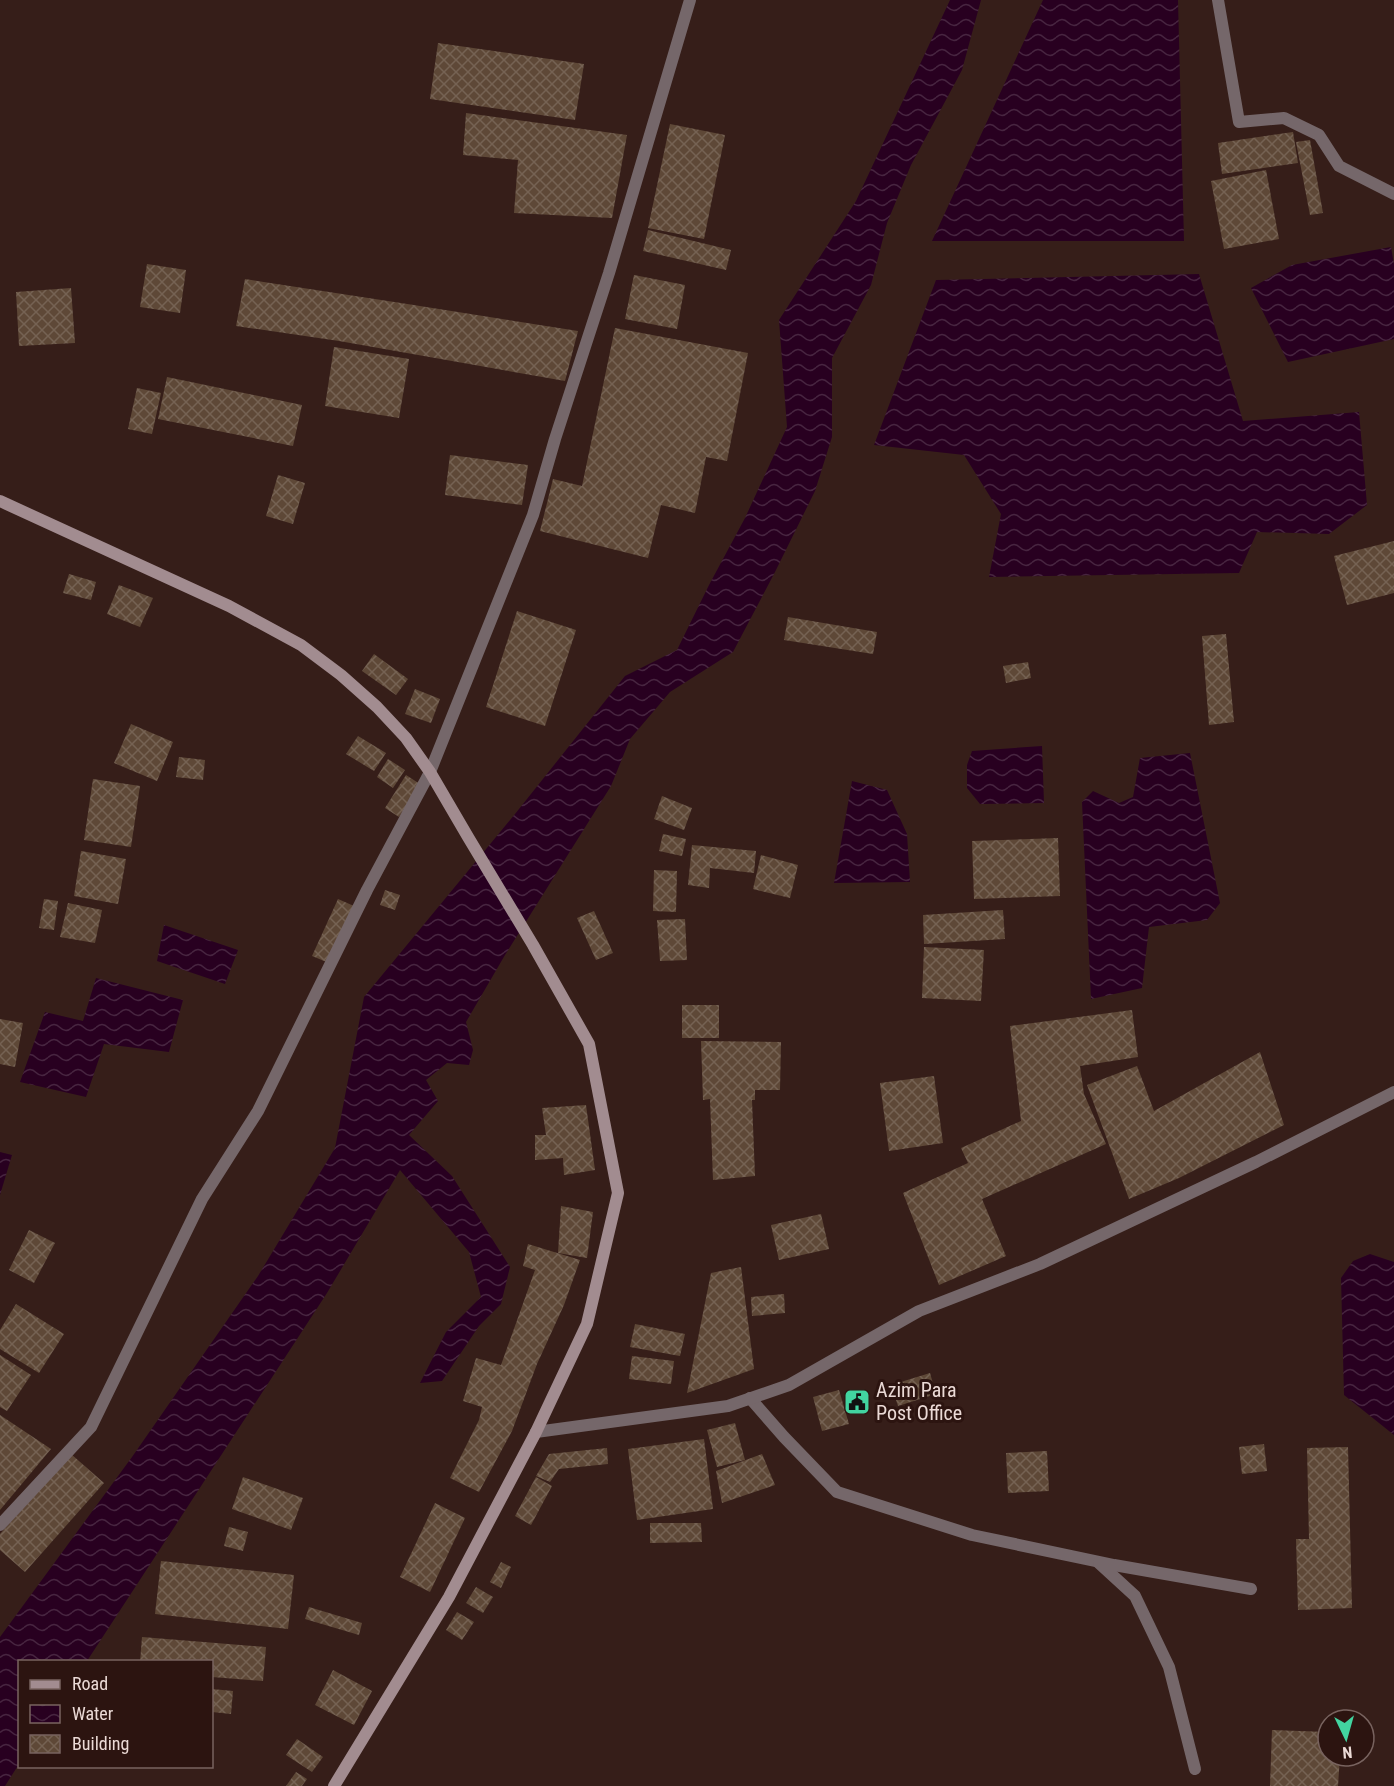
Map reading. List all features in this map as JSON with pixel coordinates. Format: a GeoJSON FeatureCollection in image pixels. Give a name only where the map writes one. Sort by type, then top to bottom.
{"type":"FeatureCollection","features":[{"type":"Feature","properties":{"kind":"main road"},"geometry":{"type":"LineString","coordinates":[[0,501],[229,606],[301,645],[341,675],[377,707],[406,738],[430,772],[534,945],[589,1044],[618,1193],[587,1324],[536,1432],[449,1597],[334,1786]]}},
{"type":"Feature","properties":{"kind":"street"},"geometry":{"type":"LineString","coordinates":[[0,1525],[91,1427],[202,1199],[258,1111],[367,890],[430,772],[533,515],[558,428],[616,250],[690,0]]}},
{"type":"Feature","properties":{"kind":"street"},"geometry":{"type":"LineString","coordinates":[[1218,0],[1239,122],[1284,118],[1319,135],[1339,166],[1394,194]]}},
{"type":"Feature","properties":{"kind":"street"},"geometry":{"type":"LineString","coordinates":[[536,1432],[728,1406],[789,1384],[918,1311],[1040,1264],[1256,1162],[1394,1092]]}},
{"type":"Feature","properties":{"kind":"street"},"geometry":{"type":"LineString","coordinates":[[750,1398],[837,1492],[972,1535],[1098,1562],[1251,1588]]}},
{"type":"Feature","properties":{"kind":"street"},"geometry":{"type":"LineString","coordinates":[[1098,1562],[1135,1596],[1169,1667],[1195,1769]]}},
{"type":"Feature","properties":{"kind":"water"},"geometry":{"type":"Polygon","coordinates":[[[950,0],[981,0],[962,70],[911,165],[887,223],[871,285],[832,358],[832,437],[815,491],[775,572],[733,652],[670,692],[630,739],[611,786],[505,955],[466,1022],[473,1050],[469,1065],[447,1063],[426,1080],[438,1101],[409,1135],[452,1176],[510,1267],[501,1304],[479,1326],[442,1381],[420,1383],[446,1332],[481,1297],[469,1252],[400,1170],[327,1293],[88,1660],[18,1660],[18,1766],[5,1786],[0,1786],[0,1637],[132,1457],[258,1276],[335,1148],[364,997],[625,676],[677,650],[745,518],[787,427],[779,320],[856,201],[950,0]]]}},
{"type":"Feature","properties":{"kind":"water"},"geometry":{"type":"Polygon","coordinates":[[[1043,0],[1178,0],[1184,241],[932,241],[1043,0]]]}},
{"type":"Feature","properties":{"kind":"water"},"geometry":{"type":"Polygon","coordinates":[[[1391,247],[1394,264],[1394,339],[1288,362],[1251,288],[1292,265],[1391,247]]]}},
{"type":"Feature","properties":{"kind":"water"},"geometry":{"type":"Polygon","coordinates":[[[1199,274],[1243,421],[1359,412],[1367,505],[1329,534],[1257,532],[1239,573],[989,577],[1001,514],[964,455],[874,445],[936,280],[1199,274]]]}},
{"type":"Feature","properties":{"kind":"water"},"geometry":{"type":"Polygon","coordinates":[[[1042,746],[1044,803],[980,804],[967,788],[967,765],[972,751],[1042,746]]]}},
{"type":"Feature","properties":{"kind":"water"},"geometry":{"type":"Polygon","coordinates":[[[1190,753],[1220,903],[1207,920],[1149,927],[1142,988],[1091,999],[1082,802],[1093,791],[1119,803],[1133,797],[1140,758],[1190,753]]]}},
{"type":"Feature","properties":{"kind":"water"},"geometry":{"type":"Polygon","coordinates":[[[852,781],[887,790],[907,834],[910,882],[834,883],[852,781]]]}},
{"type":"Feature","properties":{"kind":"water"},"geometry":{"type":"Polygon","coordinates":[[[164,925],[238,950],[225,984],[157,961],[164,925]]]}},
{"type":"Feature","properties":{"kind":"water"},"geometry":{"type":"Polygon","coordinates":[[[96,978],[183,1000],[169,1052],[104,1044],[86,1097],[20,1082],[45,1012],[83,1021],[96,978]]]}},
{"type":"Feature","properties":{"kind":"water"},"geometry":{"type":"Polygon","coordinates":[[[0,1152],[12,1155],[0,1195],[0,1152]]]}},
{"type":"Feature","properties":{"kind":"water"},"geometry":{"type":"Polygon","coordinates":[[[1370,1254],[1394,1262],[1394,1435],[1344,1395],[1341,1278],[1353,1261],[1370,1254]]]}},
{"type":"Feature","properties":{"kind":"building"},"geometry":{"type":"Polygon","coordinates":[[[438,43],[584,64],[575,120],[430,99],[438,43]]]}},
{"type":"Feature","properties":{"kind":"building"},"geometry":{"type":"Polygon","coordinates":[[[466,113],[627,135],[612,218],[514,213],[518,160],[463,155],[466,113]]]}},
{"type":"Feature","properties":{"kind":"building"},"geometry":{"type":"Polygon","coordinates":[[[670,124],[725,135],[704,239],[648,228],[670,124]]]}},
{"type":"Feature","properties":{"kind":"building"},"geometry":{"type":"Polygon","coordinates":[[[1293,132],[1298,163],[1222,174],[1218,143],[1293,132]]]}},
{"type":"Feature","properties":{"kind":"building"},"geometry":{"type":"Polygon","coordinates":[[[1310,140],[1323,213],[1310,215],[1296,142],[1310,140]]]}},
{"type":"Feature","properties":{"kind":"building"},"geometry":{"type":"Polygon","coordinates":[[[1266,170],[1279,239],[1224,249],[1211,181],[1266,170]]]}},
{"type":"Feature","properties":{"kind":"building"},"geometry":{"type":"Polygon","coordinates":[[[648,230],[731,250],[726,270],[643,251],[648,230]]]}},
{"type":"Feature","properties":{"kind":"building"},"geometry":{"type":"Polygon","coordinates":[[[147,264],[186,270],[180,313],[140,307],[147,264]]]}},
{"type":"Feature","properties":{"kind":"building"},"geometry":{"type":"Polygon","coordinates":[[[634,275],[685,285],[677,329],[625,319],[634,275]]]}},
{"type":"Feature","properties":{"kind":"building"},"geometry":{"type":"Polygon","coordinates":[[[245,279],[578,331],[565,381],[339,341],[236,326],[245,279]]]}},
{"type":"Feature","properties":{"kind":"building"},"geometry":{"type":"Polygon","coordinates":[[[71,288],[75,343],[19,346],[16,292],[71,288]]]}},
{"type":"Feature","properties":{"kind":"building"},"geometry":{"type":"Polygon","coordinates":[[[615,328],[748,353],[727,461],[706,457],[695,513],[661,505],[648,558],[540,531],[553,479],[582,486],[615,328]]]}},
{"type":"Feature","properties":{"kind":"building"},"geometry":{"type":"Polygon","coordinates":[[[334,347],[409,359],[399,418],[325,406],[334,347]]]}},
{"type":"Feature","properties":{"kind":"building"},"geometry":{"type":"Polygon","coordinates":[[[167,377],[302,405],[293,446],[158,419],[167,377]]]}},
{"type":"Feature","properties":{"kind":"building"},"geometry":{"type":"Polygon","coordinates":[[[137,388],[161,393],[152,434],[128,429],[137,388]]]}},
{"type":"Feature","properties":{"kind":"building"},"geometry":{"type":"Polygon","coordinates":[[[450,455],[528,465],[522,505],[445,495],[450,455]]]}},
{"type":"Feature","properties":{"kind":"building"},"geometry":{"type":"Polygon","coordinates":[[[278,475],[305,483],[293,524],[266,516],[278,475]]]}},
{"type":"Feature","properties":{"kind":"building"},"geometry":{"type":"Polygon","coordinates":[[[1394,541],[1394,593],[1347,605],[1334,556],[1394,541]]]}},
{"type":"Feature","properties":{"kind":"building"},"geometry":{"type":"Polygon","coordinates":[[[69,574],[96,582],[91,600],[63,593],[69,574]]]}},
{"type":"Feature","properties":{"kind":"building"},"geometry":{"type":"Polygon","coordinates":[[[119,585],[153,598],[140,627],[107,614],[119,585]]]}},
{"type":"Feature","properties":{"kind":"building"},"geometry":{"type":"Polygon","coordinates":[[[517,611],[576,630],[545,726],[486,707],[517,611]]]}},
{"type":"Feature","properties":{"kind":"building"},"geometry":{"type":"Polygon","coordinates":[[[788,617],[877,632],[873,654],[784,640],[788,617]]]}},
{"type":"Feature","properties":{"kind":"building"},"geometry":{"type":"Polygon","coordinates":[[[1226,634],[1234,722],[1209,725],[1202,636],[1226,634]]]}},
{"type":"Feature","properties":{"kind":"building"},"geometry":{"type":"Polygon","coordinates":[[[374,654],[408,679],[396,695],[362,671],[374,654]]]}},
{"type":"Feature","properties":{"kind":"building"},"geometry":{"type":"Polygon","coordinates":[[[1028,662],[1031,678],[1006,683],[1003,666],[1028,662]]]}},
{"type":"Feature","properties":{"kind":"building"},"geometry":{"type":"Polygon","coordinates":[[[415,689],[440,699],[431,723],[405,714],[415,689]]]}},
{"type":"Feature","properties":{"kind":"building"},"geometry":{"type":"Polygon","coordinates":[[[131,724],[173,742],[157,781],[114,763],[131,724]]]}},
{"type":"Feature","properties":{"kind":"building"},"geometry":{"type":"Polygon","coordinates":[[[358,736],[386,753],[374,771],[346,754],[358,736]]]}},
{"type":"Feature","properties":{"kind":"building"},"geometry":{"type":"Polygon","coordinates":[[[179,757],[205,760],[203,780],[176,777],[179,757]]]}},
{"type":"Feature","properties":{"kind":"building"},"geometry":{"type":"Polygon","coordinates":[[[388,759],[405,770],[393,788],[377,777],[388,759]]]}},
{"type":"Feature","properties":{"kind":"building"},"geometry":{"type":"Polygon","coordinates":[[[406,775],[420,784],[399,817],[385,808],[406,775]]]}},
{"type":"Feature","properties":{"kind":"building"},"geometry":{"type":"Polygon","coordinates":[[[93,779],[140,786],[131,847],[84,840],[93,779]]]}},
{"type":"Feature","properties":{"kind":"building"},"geometry":{"type":"Polygon","coordinates":[[[662,796],[692,808],[684,830],[654,819],[662,796]]]}},
{"type":"Feature","properties":{"kind":"building"},"geometry":{"type":"Polygon","coordinates":[[[663,834],[686,839],[682,856],[659,851],[663,834]]]}},
{"type":"Feature","properties":{"kind":"building"},"geometry":{"type":"Polygon","coordinates":[[[1058,838],[1060,896],[974,899],[972,841],[1058,838]]]}},
{"type":"Feature","properties":{"kind":"building"},"geometry":{"type":"Polygon","coordinates":[[[692,845],[756,851],[754,873],[710,868],[709,888],[688,885],[692,845]]]}},
{"type":"Feature","properties":{"kind":"building"},"geometry":{"type":"Polygon","coordinates":[[[81,851],[126,859],[118,904],[74,896],[81,851]]]}},
{"type":"Feature","properties":{"kind":"building"},"geometry":{"type":"Polygon","coordinates":[[[761,855],[798,865],[790,898],[753,889],[761,855]]]}},
{"type":"Feature","properties":{"kind":"building"},"geometry":{"type":"Polygon","coordinates":[[[654,870],[677,871],[676,912],[653,911],[654,870]]]}},
{"type":"Feature","properties":{"kind":"building"},"geometry":{"type":"Polygon","coordinates":[[[385,890],[400,895],[395,910],[380,905],[385,890]]]}},
{"type":"Feature","properties":{"kind":"building"},"geometry":{"type":"Polygon","coordinates":[[[44,899],[58,901],[54,930],[39,928],[44,899]]]}},
{"type":"Feature","properties":{"kind":"building"},"geometry":{"type":"Polygon","coordinates":[[[338,899],[354,906],[329,963],[312,956],[338,899]]]}},
{"type":"Feature","properties":{"kind":"building"},"geometry":{"type":"Polygon","coordinates":[[[68,903],[102,910],[95,943],[60,937],[68,903]]]}},
{"type":"Feature","properties":{"kind":"building"},"geometry":{"type":"Polygon","coordinates":[[[1003,910],[1005,939],[924,944],[923,915],[1003,910]]]}},
{"type":"Feature","properties":{"kind":"building"},"geometry":{"type":"Polygon","coordinates":[[[594,911],[613,953],[596,960],[577,918],[594,911]]]}},
{"type":"Feature","properties":{"kind":"building"},"geometry":{"type":"Polygon","coordinates":[[[685,919],[687,960],[660,961],[657,920],[685,919]]]}},
{"type":"Feature","properties":{"kind":"building"},"geometry":{"type":"Polygon","coordinates":[[[924,947],[984,950],[981,1001],[922,998],[924,947]]]}},
{"type":"Feature","properties":{"kind":"building"},"geometry":{"type":"Polygon","coordinates":[[[682,1005],[719,1005],[719,1038],[682,1038],[682,1005]]]}},
{"type":"Feature","properties":{"kind":"building"},"geometry":{"type":"Polygon","coordinates":[[[1132,1010],[1138,1057],[1080,1066],[1084,1094],[1106,1144],[982,1199],[1006,1256],[939,1285],[903,1193],[968,1163],[961,1148],[1021,1121],[1010,1026],[1132,1010]]]}},
{"type":"Feature","properties":{"kind":"building"},"geometry":{"type":"Polygon","coordinates":[[[0,1019],[23,1023],[15,1067],[0,1064],[0,1019]]]}},
{"type":"Feature","properties":{"kind":"building"},"geometry":{"type":"Polygon","coordinates":[[[701,1041],[781,1042],[780,1090],[755,1090],[755,1100],[752,1100],[755,1176],[713,1180],[710,1099],[703,1100],[701,1041]]]}},
{"type":"Feature","properties":{"kind":"building"},"geometry":{"type":"Polygon","coordinates":[[[1260,1052],[1284,1125],[1179,1178],[1129,1199],[1087,1085],[1137,1066],[1154,1111],[1260,1052]]]}},
{"type":"Feature","properties":{"kind":"building"},"geometry":{"type":"Polygon","coordinates":[[[934,1076],[943,1143],[889,1151],[880,1083],[934,1076]]]}},
{"type":"Feature","properties":{"kind":"building"},"geometry":{"type":"Polygon","coordinates":[[[586,1105],[595,1170],[564,1175],[563,1158],[535,1160],[535,1135],[546,1135],[542,1108],[586,1105]]]}},
{"type":"Feature","properties":{"kind":"building"},"geometry":{"type":"Polygon","coordinates":[[[561,1206],[593,1212],[587,1258],[558,1253],[561,1206]]]}},
{"type":"Feature","properties":{"kind":"building"},"geometry":{"type":"Polygon","coordinates":[[[821,1214],[829,1249],[779,1260],[771,1225],[821,1214]]]}},
{"type":"Feature","properties":{"kind":"building"},"geometry":{"type":"Polygon","coordinates":[[[29,1230],[55,1243],[34,1283],[9,1270],[29,1230]]]}},
{"type":"Feature","properties":{"kind":"building"},"geometry":{"type":"Polygon","coordinates":[[[528,1244],[580,1260],[512,1431],[479,1492],[450,1478],[479,1420],[482,1407],[463,1401],[476,1358],[501,1365],[535,1270],[523,1266],[528,1244]]]}},
{"type":"Feature","properties":{"kind":"building"},"geometry":{"type":"Polygon","coordinates":[[[741,1267],[754,1369],[687,1393],[711,1273],[741,1267]]]}},
{"type":"Feature","properties":{"kind":"building"},"geometry":{"type":"Polygon","coordinates":[[[784,1294],[785,1313],[752,1316],[751,1297],[784,1294]]]}},
{"type":"Feature","properties":{"kind":"building"},"geometry":{"type":"Polygon","coordinates":[[[16,1304],[64,1334],[39,1373],[0,1349],[0,1330],[16,1304]]]}},
{"type":"Feature","properties":{"kind":"building"},"geometry":{"type":"Polygon","coordinates":[[[635,1324],[685,1334],[680,1356],[630,1347],[635,1324]]]}},
{"type":"Feature","properties":{"kind":"building"},"geometry":{"type":"Polygon","coordinates":[[[0,1355],[31,1375],[7,1411],[0,1407],[0,1355]]]}},
{"type":"Feature","properties":{"kind":"building"},"geometry":{"type":"Polygon","coordinates":[[[632,1356],[674,1361],[671,1384],[629,1379],[632,1356]]]}},
{"type":"Feature","properties":{"kind":"building"},"geometry":{"type":"Polygon","coordinates":[[[930,1373],[936,1394],[898,1406],[891,1385],[930,1373]]]}},
{"type":"Feature","properties":{"kind":"building"},"geometry":{"type":"Polygon","coordinates":[[[839,1390],[849,1424],[822,1431],[813,1397],[839,1390]]]}},
{"type":"Feature","properties":{"kind":"building"},"geometry":{"type":"Polygon","coordinates":[[[0,1415],[51,1449],[0,1510],[0,1415]]]}},
{"type":"Feature","properties":{"kind":"building"},"geometry":{"type":"Polygon","coordinates":[[[735,1423],[745,1460],[717,1467],[707,1430],[735,1423]]]}},
{"type":"Feature","properties":{"kind":"building"},"geometry":{"type":"Polygon","coordinates":[[[704,1439],[713,1509],[637,1520],[628,1449],[704,1439]]]}},
{"type":"Feature","properties":{"kind":"building"},"geometry":{"type":"Polygon","coordinates":[[[1264,1444],[1267,1471],[1242,1474],[1239,1447],[1264,1444]]]}},
{"type":"Feature","properties":{"kind":"building"},"geometry":{"type":"Polygon","coordinates":[[[1348,1447],[1352,1608],[1298,1610],[1296,1539],[1309,1539],[1307,1448],[1348,1447]]]}},
{"type":"Feature","properties":{"kind":"building"},"geometry":{"type":"Polygon","coordinates":[[[607,1448],[608,1464],[559,1469],[550,1482],[536,1476],[549,1454],[607,1448]]]}},
{"type":"Feature","properties":{"kind":"building"},"geometry":{"type":"Polygon","coordinates":[[[1047,1451],[1049,1491],[1008,1493],[1006,1453],[1047,1451]]]}},
{"type":"Feature","properties":{"kind":"building"},"geometry":{"type":"Polygon","coordinates":[[[71,1454],[104,1483],[25,1572],[0,1550],[0,1534],[71,1454]]]}},
{"type":"Feature","properties":{"kind":"building"},"geometry":{"type":"Polygon","coordinates":[[[762,1454],[775,1485],[722,1503],[716,1471],[762,1454]]]}},
{"type":"Feature","properties":{"kind":"building"},"geometry":{"type":"Polygon","coordinates":[[[243,1477],[303,1498],[291,1530],[232,1509],[243,1477]]]}},
{"type":"Feature","properties":{"kind":"building"},"geometry":{"type":"Polygon","coordinates":[[[536,1477],[552,1486],[531,1525],[515,1516],[536,1477]]]}},
{"type":"Feature","properties":{"kind":"building"},"geometry":{"type":"Polygon","coordinates":[[[435,1503],[465,1518],[430,1592],[400,1577],[435,1503]]]}},
{"type":"Feature","properties":{"kind":"building"},"geometry":{"type":"Polygon","coordinates":[[[650,1523],[701,1523],[702,1542],[650,1543],[650,1523]]]}},
{"type":"Feature","properties":{"kind":"building"},"geometry":{"type":"Polygon","coordinates":[[[229,1527],[248,1532],[243,1551],[224,1546],[229,1527]]]}},
{"type":"Feature","properties":{"kind":"building"},"geometry":{"type":"Polygon","coordinates":[[[161,1561],[294,1575],[288,1629],[155,1614],[161,1561]]]}},
{"type":"Feature","properties":{"kind":"building"},"geometry":{"type":"Polygon","coordinates":[[[501,1562],[511,1567],[501,1588],[490,1582],[501,1562]]]}},
{"type":"Feature","properties":{"kind":"building"},"geometry":{"type":"Polygon","coordinates":[[[476,1587],[493,1597],[483,1613],[466,1603],[476,1587]]]}},
{"type":"Feature","properties":{"kind":"building"},"geometry":{"type":"Polygon","coordinates":[[[309,1607],[362,1623],[359,1635],[305,1619],[309,1607]]]}},
{"type":"Feature","properties":{"kind":"building"},"geometry":{"type":"Polygon","coordinates":[[[457,1612],[474,1622],[462,1640],[446,1630],[457,1612]]]}},
{"type":"Feature","properties":{"kind":"building"},"geometry":{"type":"Polygon","coordinates":[[[142,1637],[266,1647],[263,1681],[213,1677],[213,1660],[140,1660],[142,1637]]]}},
{"type":"Feature","properties":{"kind":"building"},"geometry":{"type":"Polygon","coordinates":[[[333,1670],[372,1691],[354,1725],[315,1705],[333,1670]]]}},
{"type":"Feature","properties":{"kind":"building"},"geometry":{"type":"Polygon","coordinates":[[[213,1689],[233,1691],[231,1714],[213,1712],[213,1689]]]}},
{"type":"Feature","properties":{"kind":"building"},"geometry":{"type":"Polygon","coordinates":[[[1272,1730],[1316,1732],[1316,1768],[1339,1768],[1338,1786],[1270,1786],[1272,1730]]]}},
{"type":"Feature","properties":{"kind":"building"},"geometry":{"type":"Polygon","coordinates":[[[297,1739],[323,1757],[312,1772],[286,1755],[297,1739]]]}},
{"type":"Feature","properties":{"kind":"building"},"geometry":{"type":"Polygon","coordinates":[[[296,1772],[307,1779],[302,1786],[286,1786],[296,1772]]]}},
{"type":"Feature","properties":{"kind":"place","name":"Azim Para Post Office"},"geometry":{"type":"Point","coordinates":[857,1402]}}]}
